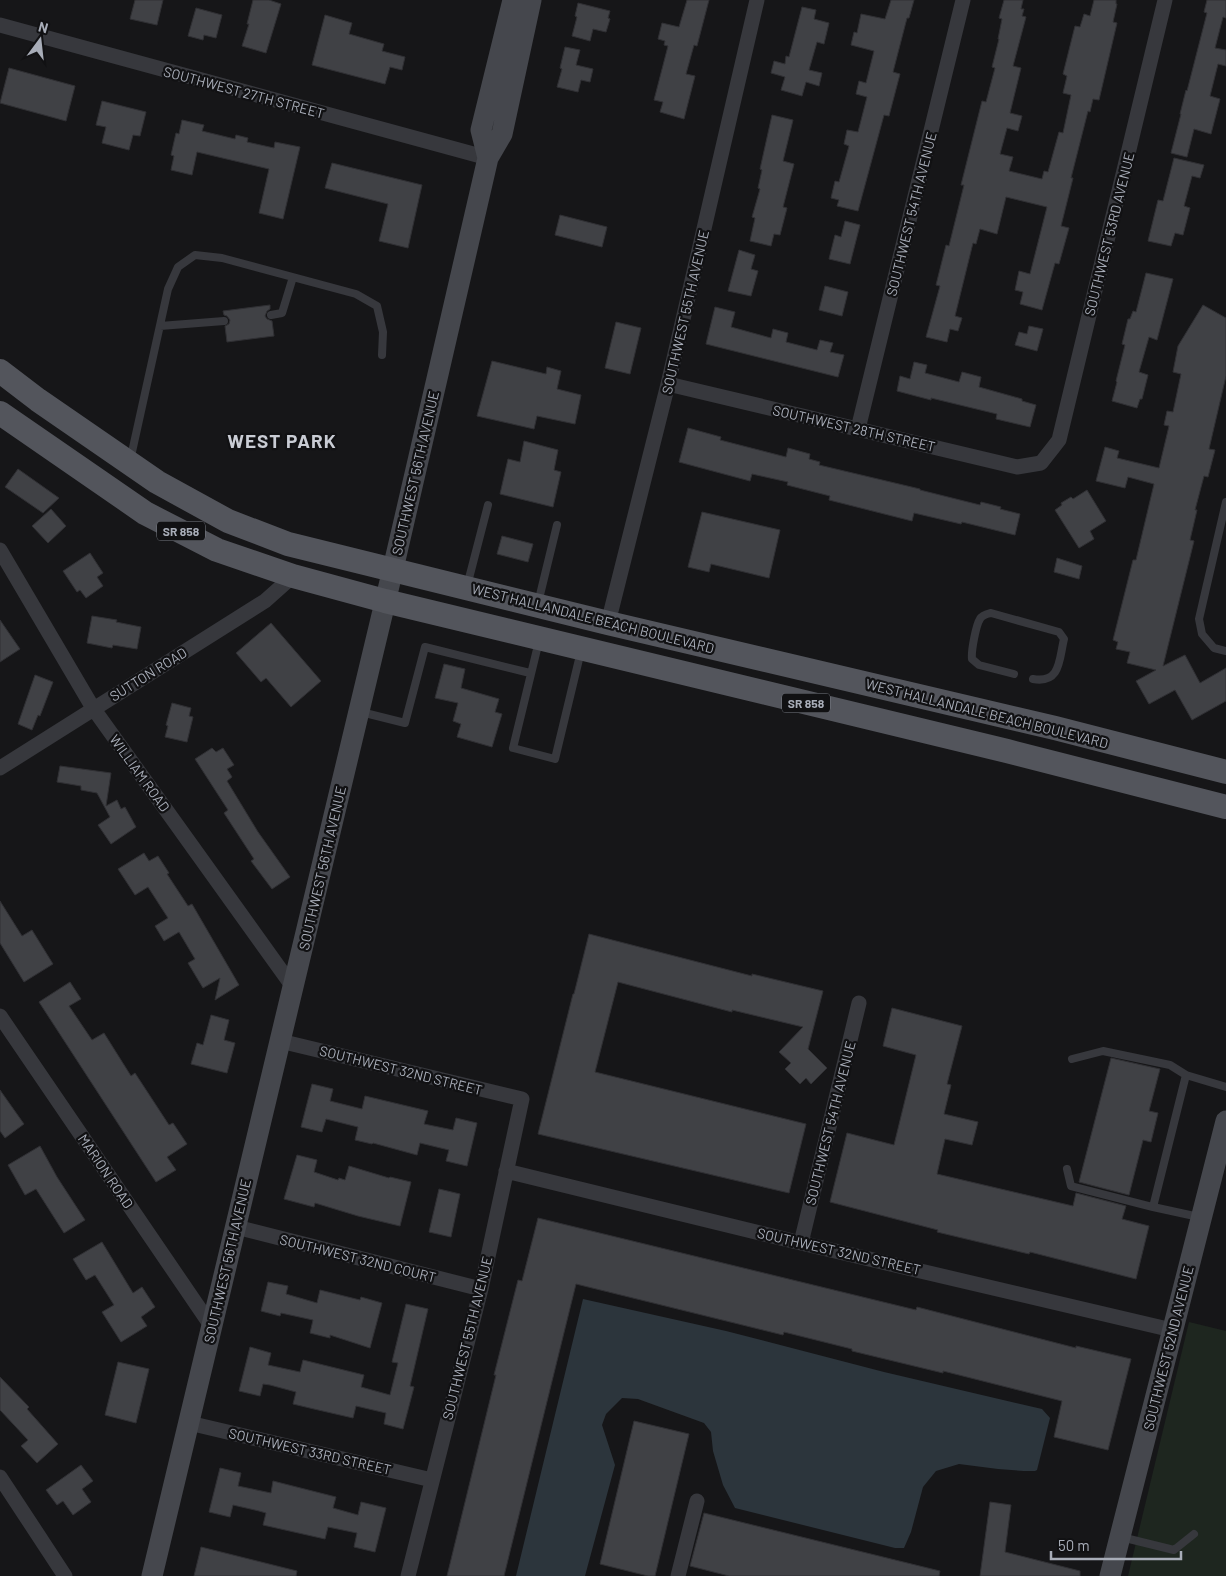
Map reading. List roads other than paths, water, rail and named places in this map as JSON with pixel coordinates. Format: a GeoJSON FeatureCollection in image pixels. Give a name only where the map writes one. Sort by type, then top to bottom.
{"type":"FeatureCollection","features":[{"type":"Feature","properties":{"kind":"main road","name":"WEST HALLANDALE BEACH BOULEVARD"},"geometry":{"type":"LineString","coordinates":[[0,372],[157,482],[228,521],[288,544],[608,623],[1046,726],[1226,772]]}},
{"type":"Feature","properties":{"kind":"main road"},"geometry":{"type":"LineString","coordinates":[[0,393],[38,400]]}},
{"type":"Feature","properties":{"kind":"main road","name":"SR 858"},"geometry":{"type":"LineString","coordinates":[[0,413],[145,513],[217,550],[293,576],[385,601],[1007,751],[1226,807]]}},
{"type":"Feature","properties":{"kind":"street","name":"SOUTHWEST 56TH AVENUE"},"geometry":{"type":"LineString","coordinates":[[488,158],[481,130],[514,0]]}},
{"type":"Feature","properties":{"kind":"street","name":"SOUTHWEST 56TH AVENUE"},"geometry":{"type":"LineString","coordinates":[[152,1576],[294,987],[488,158],[502,134],[531,0]]}},
{"type":"Feature","properties":{"kind":"street","name":"SOUTHWEST 55TH AVENUE"},"geometry":{"type":"LineString","coordinates":[[608,623],[668,384],[757,0]]}},
{"type":"Feature","properties":{"kind":"street","name":"SOUTHWEST 54TH AVENUE"},"geometry":{"type":"LineString","coordinates":[[858,429],[963,0]]}},
{"type":"Feature","properties":{"kind":"street","name":"SOUTHWEST 53RD AVENUE"},"geometry":{"type":"LineString","coordinates":[[1041,463],[1059,440],[1165,0]]}},
{"type":"Feature","properties":{"kind":"street","name":"SOUTHWEST 27TH STREET"},"geometry":{"type":"LineString","coordinates":[[0,25],[488,158]]}},
{"type":"Feature","properties":{"kind":"street","name":"SOUTHWEST 28TH STREET"},"geometry":{"type":"LineString","coordinates":[[668,384],[1017,467],[1041,463]]}},
{"type":"Feature","properties":{"kind":"street","name":"WILLIAM ROAD"},"geometry":{"type":"LineString","coordinates":[[0,550],[93,708],[294,987]]}},
{"type":"Feature","properties":{"kind":"street","name":"SUTTON ROAD"},"geometry":{"type":"LineString","coordinates":[[0,768],[265,600],[293,576]]}},
{"type":"Feature","properties":{"kind":"street","name":"SOUTHWEST 54TH AVENUE"},"geometry":{"type":"LineString","coordinates":[[801,1243],[859,1003]]}},
{"type":"Feature","properties":{"kind":"street","name":"MARION ROAD"},"geometry":{"type":"LineString","coordinates":[[0,1016],[212,1327]]}},
{"type":"Feature","properties":{"kind":"street","name":"SOUTHWEST 32ND STREET"},"geometry":{"type":"LineString","coordinates":[[280,1041],[522,1099]]}},
{"type":"Feature","properties":{"kind":"street","name":"SOUTHWEST 55TH AVENUE"},"geometry":{"type":"LineString","coordinates":[[408,1576],[480,1289],[522,1099]]}},
{"type":"Feature","properties":{"kind":"street","name":"SOUTHWEST 52ND AVENUE"},"geometry":{"type":"LineString","coordinates":[[1110,1576],[1226,1121]]}},
{"type":"Feature","properties":{"kind":"street","name":"SOUTHWEST 32ND STREET"},"geometry":{"type":"LineString","coordinates":[[506,1170],[801,1243],[1172,1330]]}},
{"type":"Feature","properties":{"kind":"street","name":"SOUTHWEST 32ND COURT"},"geometry":{"type":"LineString","coordinates":[[236,1227],[480,1289]]}},
{"type":"Feature","properties":{"kind":"street","name":"SOUTHWEST 33RD STREET"},"geometry":{"type":"LineString","coordinates":[[189,1423],[432,1480]]}},
{"type":"Feature","properties":{"kind":"street"},"geometry":{"type":"LineString","coordinates":[[0,1477],[65,1576]]}},
{"type":"Feature","properties":{"kind":"street"},"geometry":{"type":"LineString","coordinates":[[678,1576],[697,1501]]}},
{"type":"Feature","properties":{"kind":"lane"},"geometry":{"type":"LineString","coordinates":[[129,462],[168,289],[178,267],[195,255],[222,258],[356,294],[377,306],[383,332],[382,355]]}},
{"type":"Feature","properties":{"kind":"lane"},"geometry":{"type":"LineString","coordinates":[[271,315],[282,313],[292,277]]}},
{"type":"Feature","properties":{"kind":"lane"},"geometry":{"type":"LineString","coordinates":[[160,326],[224,321]]}},
{"type":"Feature","properties":{"kind":"lane"},"geometry":{"type":"LineString","coordinates":[[1226,502],[1199,619],[1202,634],[1214,648],[1226,651]]}},
{"type":"Feature","properties":{"kind":"lane"},"geometry":{"type":"LineString","coordinates":[[467,588],[488,505]]}},
{"type":"Feature","properties":{"kind":"lane"},"geometry":{"type":"LineString","coordinates":[[538,605],[557,524]]}},
{"type":"Feature","properties":{"kind":"lane"},"geometry":{"type":"LineString","coordinates":[[1014,674],[980,665],[972,659],[971,652],[980,619],[984,615],[991,613],[1059,632],[1064,639],[1057,671],[1052,678],[1033,679]]}},
{"type":"Feature","properties":{"kind":"lane"},"geometry":{"type":"LineString","coordinates":[[540,639],[530,673],[513,748],[555,759],[581,649]]}},
{"type":"Feature","properties":{"kind":"lane"},"geometry":{"type":"LineString","coordinates":[[359,712],[405,723],[425,647],[530,673]]}},
{"type":"Feature","properties":{"kind":"lane"},"geometry":{"type":"LineString","coordinates":[[1072,1059],[1103,1051],[1170,1064],[1186,1075],[1226,1086]]}},
{"type":"Feature","properties":{"kind":"lane"},"geometry":{"type":"LineString","coordinates":[[1153,1207],[1186,1075]]}},
{"type":"Feature","properties":{"kind":"lane"},"geometry":{"type":"LineString","coordinates":[[1067,1169],[1071,1186],[1201,1217]]}},
{"type":"Feature","properties":{"kind":"lane"},"geometry":{"type":"LineString","coordinates":[[1120,1536],[1174,1550],[1194,1534]]}},
{"type":"Feature","properties":{"kind":"district","name":"WEST PARK"},"geometry":{"type":"Point","coordinates":[282,440]}}]}
